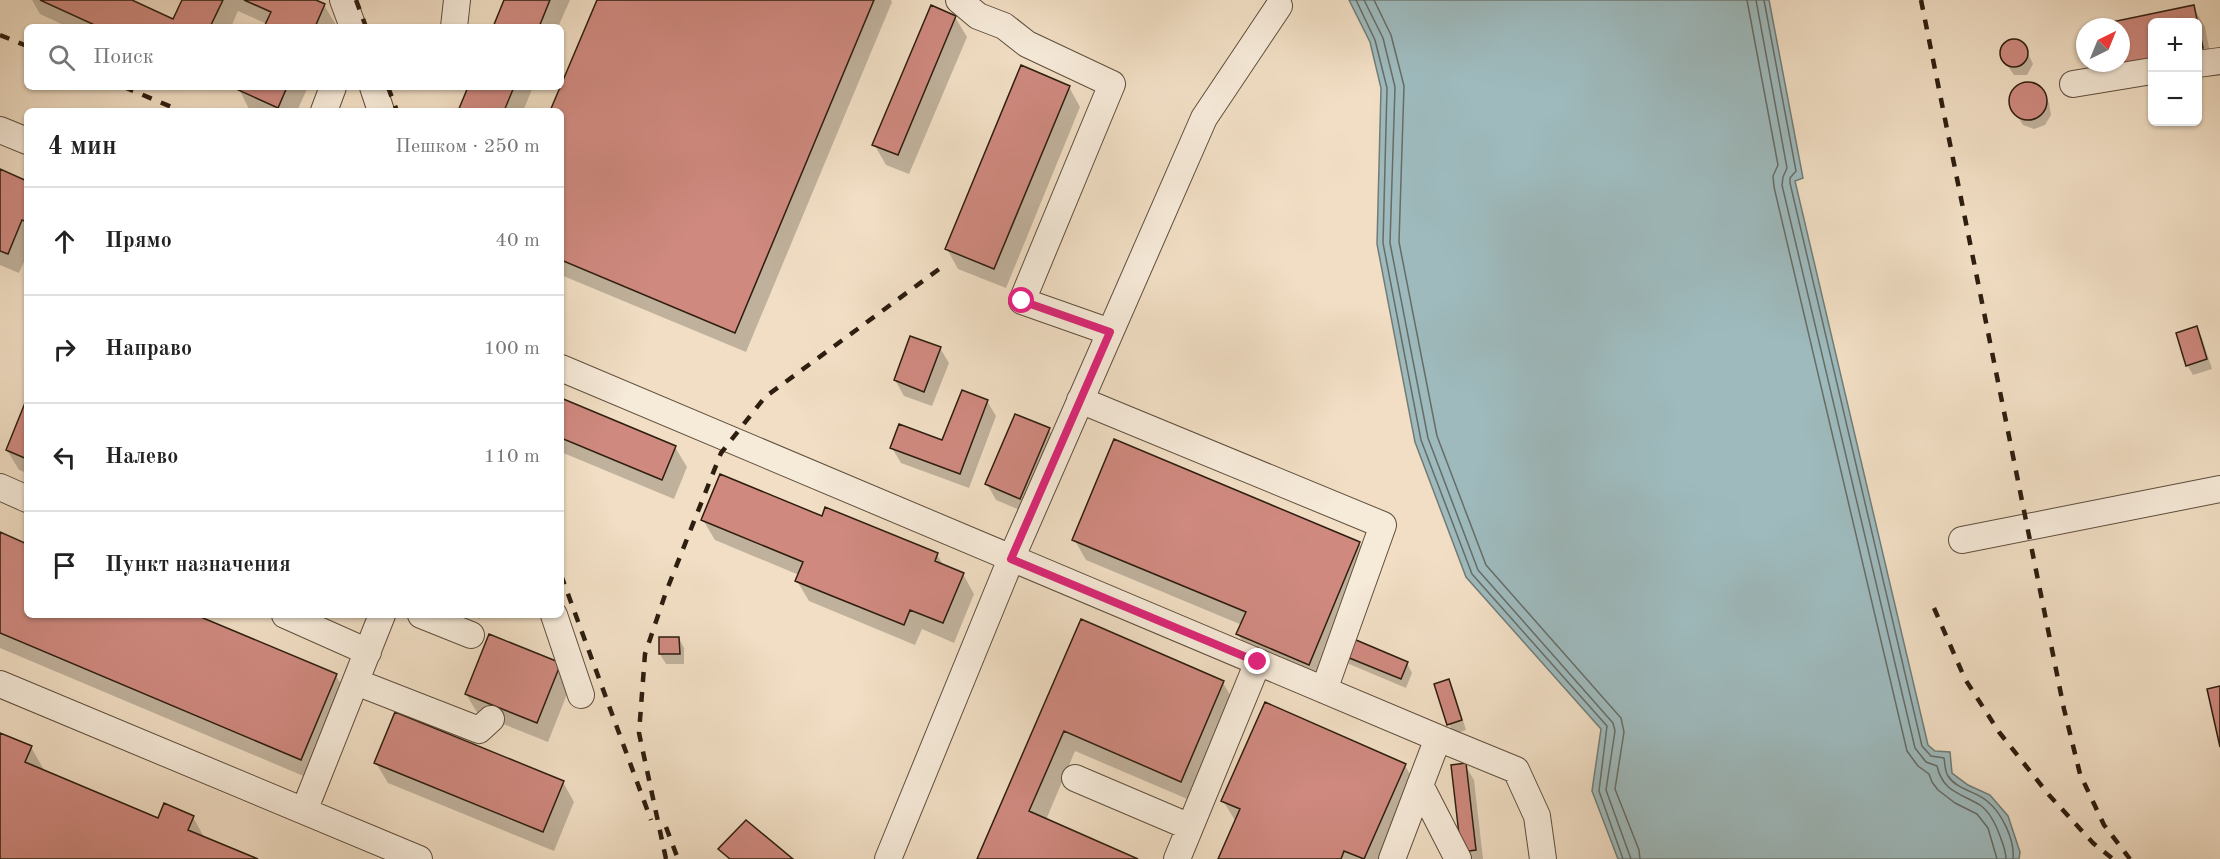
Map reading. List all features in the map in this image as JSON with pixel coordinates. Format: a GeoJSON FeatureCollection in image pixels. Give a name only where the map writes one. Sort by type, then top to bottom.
{"type":"FeatureCollection","features":[{"type":"Feature","properties":{"kind":"lane"},"geometry":{"type":"LineString","coordinates":[[343,0],[351,24]]}},
{"type":"Feature","properties":{"kind":"lane"},"geometry":{"type":"LineString","coordinates":[[454,24],[457,0]]}},
{"type":"Feature","properties":{"kind":"lane"},"geometry":{"type":"LineString","coordinates":[[959,0],[978,16],[1004,26],[1028,44],[1112,84],[1022,301],[1110,332]]}},
{"type":"Feature","properties":{"kind":"lane"},"geometry":{"type":"LineString","coordinates":[[888,859],[1011,559],[1204,118],[1279,6]]}},
{"type":"Feature","properties":{"kind":"lane"},"geometry":{"type":"LineString","coordinates":[[2202,63],[2220,61]]}},
{"type":"Feature","properties":{"kind":"lane"},"geometry":{"type":"LineString","coordinates":[[2073,84],[2148,72]]}},
{"type":"Feature","properties":{"kind":"lane"},"geometry":{"type":"LineString","coordinates":[[325,108],[332,90]]}},
{"type":"Feature","properties":{"kind":"lane"},"geometry":{"type":"LineString","coordinates":[[374,90],[380,108]]}},
{"type":"Feature","properties":{"kind":"lane"},"geometry":{"type":"LineString","coordinates":[[0,130],[24,140]]}},
{"type":"Feature","properties":{"kind":"lane"},"geometry":{"type":"LineString","coordinates":[[564,369],[1516,770],[1537,816],[1543,859]]}},
{"type":"Feature","properties":{"kind":"lane"},"geometry":{"type":"LineString","coordinates":[[1080,400],[1383,525],[1324,690]]}},
{"type":"Feature","properties":{"kind":"lane"},"geometry":{"type":"LineString","coordinates":[[0,487],[24,498]]}},
{"type":"Feature","properties":{"kind":"lane"},"geometry":{"type":"LineString","coordinates":[[1962,540],[2220,489]]}},
{"type":"Feature","properties":{"kind":"lane"},"geometry":{"type":"LineString","coordinates":[[292,618],[368,652]]}},
{"type":"Feature","properties":{"kind":"lane"},"geometry":{"type":"LineString","coordinates":[[304,811],[381,618]]}},
{"type":"Feature","properties":{"kind":"lane"},"geometry":{"type":"LineString","coordinates":[[428,618],[471,635]]}},
{"type":"Feature","properties":{"kind":"lane"},"geometry":{"type":"LineString","coordinates":[[555,618],[581,695]]}},
{"type":"Feature","properties":{"kind":"lane"},"geometry":{"type":"LineString","coordinates":[[1176,859],[1258,662]]}},
{"type":"Feature","properties":{"kind":"lane"},"geometry":{"type":"LineString","coordinates":[[356,682],[479,730],[491,720]]}},
{"type":"Feature","properties":{"kind":"lane"},"geometry":{"type":"LineString","coordinates":[[0,684],[418,859]]}},
{"type":"Feature","properties":{"kind":"lane"},"geometry":{"type":"LineString","coordinates":[[1392,859],[1438,738]]}},
{"type":"Feature","properties":{"kind":"lane"},"geometry":{"type":"LineString","coordinates":[[1075,778],[1190,827]]}},
{"type":"Feature","properties":{"kind":"lane"},"geometry":{"type":"LineString","coordinates":[[1420,785],[1458,859]]}},
{"type":"Feature","properties":{"kind":"water"},"geometry":{"type":"Polygon","coordinates":[[[1349,0],[1769,0],[1803,178],[1795,181],[1928,745],[1935,751],[1950,752],[1952,773],[1968,785],[1990,795],[2008,816],[2020,852],[2019,859],[1618,859],[1592,791],[1601,729],[1466,577],[1415,442],[1377,244],[1381,88],[1370,42],[1349,0]]]}},
{"type":"Feature","properties":{"kind":"building"},"geometry":{"type":"Polygon","coordinates":[[[40,0],[132,0],[173,19],[182,0],[223,0],[211,24],[92,24],[40,0]]]}},
{"type":"Feature","properties":{"kind":"building"},"geometry":{"type":"Polygon","coordinates":[[[244,0],[316,0],[325,4],[316,24],[265,24],[271,12],[244,0]]]}},
{"type":"Feature","properties":{"kind":"building"},"geometry":{"type":"Polygon","coordinates":[[[504,0],[550,0],[540,24],[494,24],[504,0]]]}},
{"type":"Feature","properties":{"kind":"building"},"geometry":{"type":"Polygon","coordinates":[[[597,0],[874,0],[735,333],[564,261],[564,108],[551,108],[559,90],[564,90],[564,78],[597,0]]]}},
{"type":"Feature","properties":{"kind":"building"},"geometry":{"type":"Polygon","coordinates":[[[931,5],[956,16],[898,155],[872,145],[931,5]]]}},
{"type":"Feature","properties":{"kind":"building"},"geometry":{"type":"Polygon","coordinates":[[[2194,5],[2197,18],[2148,18],[2148,60],[2130,64],[2130,18],[2194,5]]]}},
{"type":"Feature","properties":{"kind":"building"},"geometry":{"type":"Polygon","coordinates":[[[2014,39],[2024,43],[2028,53],[2024,63],[2014,67],[2004,63],[2000,53],[2004,43],[2014,39]]]}},
{"type":"Feature","properties":{"kind":"building"},"geometry":{"type":"Polygon","coordinates":[[[1021,65],[1070,86],[994,269],[945,249],[1021,65]]]}},
{"type":"Feature","properties":{"kind":"building"},"geometry":{"type":"Polygon","coordinates":[[[2028,82],[2041,88],[2047,101],[2041,114],[2028,120],[2015,114],[2009,101],[2015,88],[2028,82]]]}},
{"type":"Feature","properties":{"kind":"building"},"geometry":{"type":"Polygon","coordinates":[[[238,90],[286,90],[278,108],[238,90]]]}},
{"type":"Feature","properties":{"kind":"building"},"geometry":{"type":"Polygon","coordinates":[[[467,90],[513,90],[505,108],[459,108],[467,90]]]}},
{"type":"Feature","properties":{"kind":"building"},"geometry":{"type":"Polygon","coordinates":[[[0,169],[24,180],[24,221],[22,220],[8,254],[0,251],[0,169]]]}},
{"type":"Feature","properties":{"kind":"building"},"geometry":{"type":"Polygon","coordinates":[[[2197,326],[2207,359],[2186,366],[2176,333],[2197,326]]]}},
{"type":"Feature","properties":{"kind":"building"},"geometry":{"type":"Polygon","coordinates":[[[910,336],[941,347],[924,392],[894,380],[910,336]]]}},
{"type":"Feature","properties":{"kind":"building"},"geometry":{"type":"Polygon","coordinates":[[[962,390],[988,400],[960,474],[890,448],[899,424],[942,440],[962,390]]]}},
{"type":"Feature","properties":{"kind":"building"},"geometry":{"type":"Polygon","coordinates":[[[564,399],[676,446],[662,480],[564,439],[564,399]]]}},
{"type":"Feature","properties":{"kind":"building"},"geometry":{"type":"Polygon","coordinates":[[[24,405],[24,458],[6,450],[24,405]]]}},
{"type":"Feature","properties":{"kind":"building"},"geometry":{"type":"Polygon","coordinates":[[[1015,414],[1050,428],[1020,499],[985,484],[1015,414]]]}},
{"type":"Feature","properties":{"kind":"building"},"geometry":{"type":"Polygon","coordinates":[[[1114,439],[1360,542],[1309,665],[1236,634],[1246,612],[1072,540],[1114,439]]]}},
{"type":"Feature","properties":{"kind":"building"},"geometry":{"type":"Polygon","coordinates":[[[720,474],[822,516],[825,507],[938,553],[935,561],[964,573],[943,623],[910,610],[904,625],[795,581],[803,562],[701,520],[720,474]]]}},
{"type":"Feature","properties":{"kind":"building"},"geometry":{"type":"Polygon","coordinates":[[[0,532],[24,543],[24,618],[203,618],[337,674],[301,760],[0,633],[0,532]]]}},
{"type":"Feature","properties":{"kind":"building"},"geometry":{"type":"Polygon","coordinates":[[[1081,619],[1224,681],[1181,782],[1064,731],[1029,811],[1138,859],[977,859],[1081,619]]]}},
{"type":"Feature","properties":{"kind":"building"},"geometry":{"type":"Polygon","coordinates":[[[489,634],[561,663],[537,723],[465,694],[489,634]]]}},
{"type":"Feature","properties":{"kind":"building"},"geometry":{"type":"Polygon","coordinates":[[[659,637],[679,637],[680,654],[659,654],[659,637]]]}},
{"type":"Feature","properties":{"kind":"building"},"geometry":{"type":"Polygon","coordinates":[[[1349,637],[1408,662],[1401,679],[1342,655],[1349,637]]]}},
{"type":"Feature","properties":{"kind":"building"},"geometry":{"type":"Polygon","coordinates":[[[1449,679],[1462,720],[1447,725],[1434,684],[1449,679]]]}},
{"type":"Feature","properties":{"kind":"building"},"geometry":{"type":"Polygon","coordinates":[[[2220,686],[2220,747],[2207,689],[2220,686]]]}},
{"type":"Feature","properties":{"kind":"building"},"geometry":{"type":"Polygon","coordinates":[[[1265,702],[1406,764],[1364,859],[1344,851],[1341,859],[1218,859],[1240,809],[1221,801],[1265,702]]]}},
{"type":"Feature","properties":{"kind":"building"},"geometry":{"type":"Polygon","coordinates":[[[395,712],[564,781],[543,832],[374,763],[395,712]]]}},
{"type":"Feature","properties":{"kind":"building"},"geometry":{"type":"Polygon","coordinates":[[[0,733],[32,746],[25,762],[158,818],[164,803],[194,816],[188,830],[258,859],[0,859],[0,733]]]}},
{"type":"Feature","properties":{"kind":"building"},"geometry":{"type":"Polygon","coordinates":[[[1466,763],[1476,850],[1461,852],[1451,765],[1466,763]]]}},
{"type":"Feature","properties":{"kind":"building"},"geometry":{"type":"Polygon","coordinates":[[[746,820],[793,859],[730,859],[718,849],[746,820]]]}},
{"type":"Feature","properties":{"kind":"railway"},"geometry":{"type":"LineString","coordinates":[[356,0],[365,24]]}},
{"type":"Feature","properties":{"kind":"railway"},"geometry":{"type":"LineString","coordinates":[[1921,0],[2064,709],[2080,774],[2104,825],[2130,859]]}},
{"type":"Feature","properties":{"kind":"railway"},"geometry":{"type":"LineString","coordinates":[[0,35],[24,45]]}},
{"type":"Feature","properties":{"kind":"railway"},"geometry":{"type":"LineString","coordinates":[[131,90],[174,108]]}},
{"type":"Feature","properties":{"kind":"railway"},"geometry":{"type":"LineString","coordinates":[[389,90],[396,108]]}},
{"type":"Feature","properties":{"kind":"railway"},"geometry":{"type":"LineString","coordinates":[[666,859],[639,733],[645,654],[666,592],[721,453],[765,397],[946,264]]}},
{"type":"Feature","properties":{"kind":"railway"},"geometry":{"type":"LineString","coordinates":[[564,583],[651,820]]}},
{"type":"Feature","properties":{"kind":"railway"},"geometry":{"type":"LineString","coordinates":[[1934,608],[1965,679],[1999,732],[2049,795],[2093,843],[2113,859]]}},
{"type":"Feature","properties":{"kind":"railway"},"geometry":{"type":"LineString","coordinates":[[666,827],[678,859]]}},
{"type":"Feature","properties":{"kind":"route"},"geometry":{"type":"LineString","coordinates":[[1022,301],[1110,332],[1011,559],[1258,662]]}}]}
